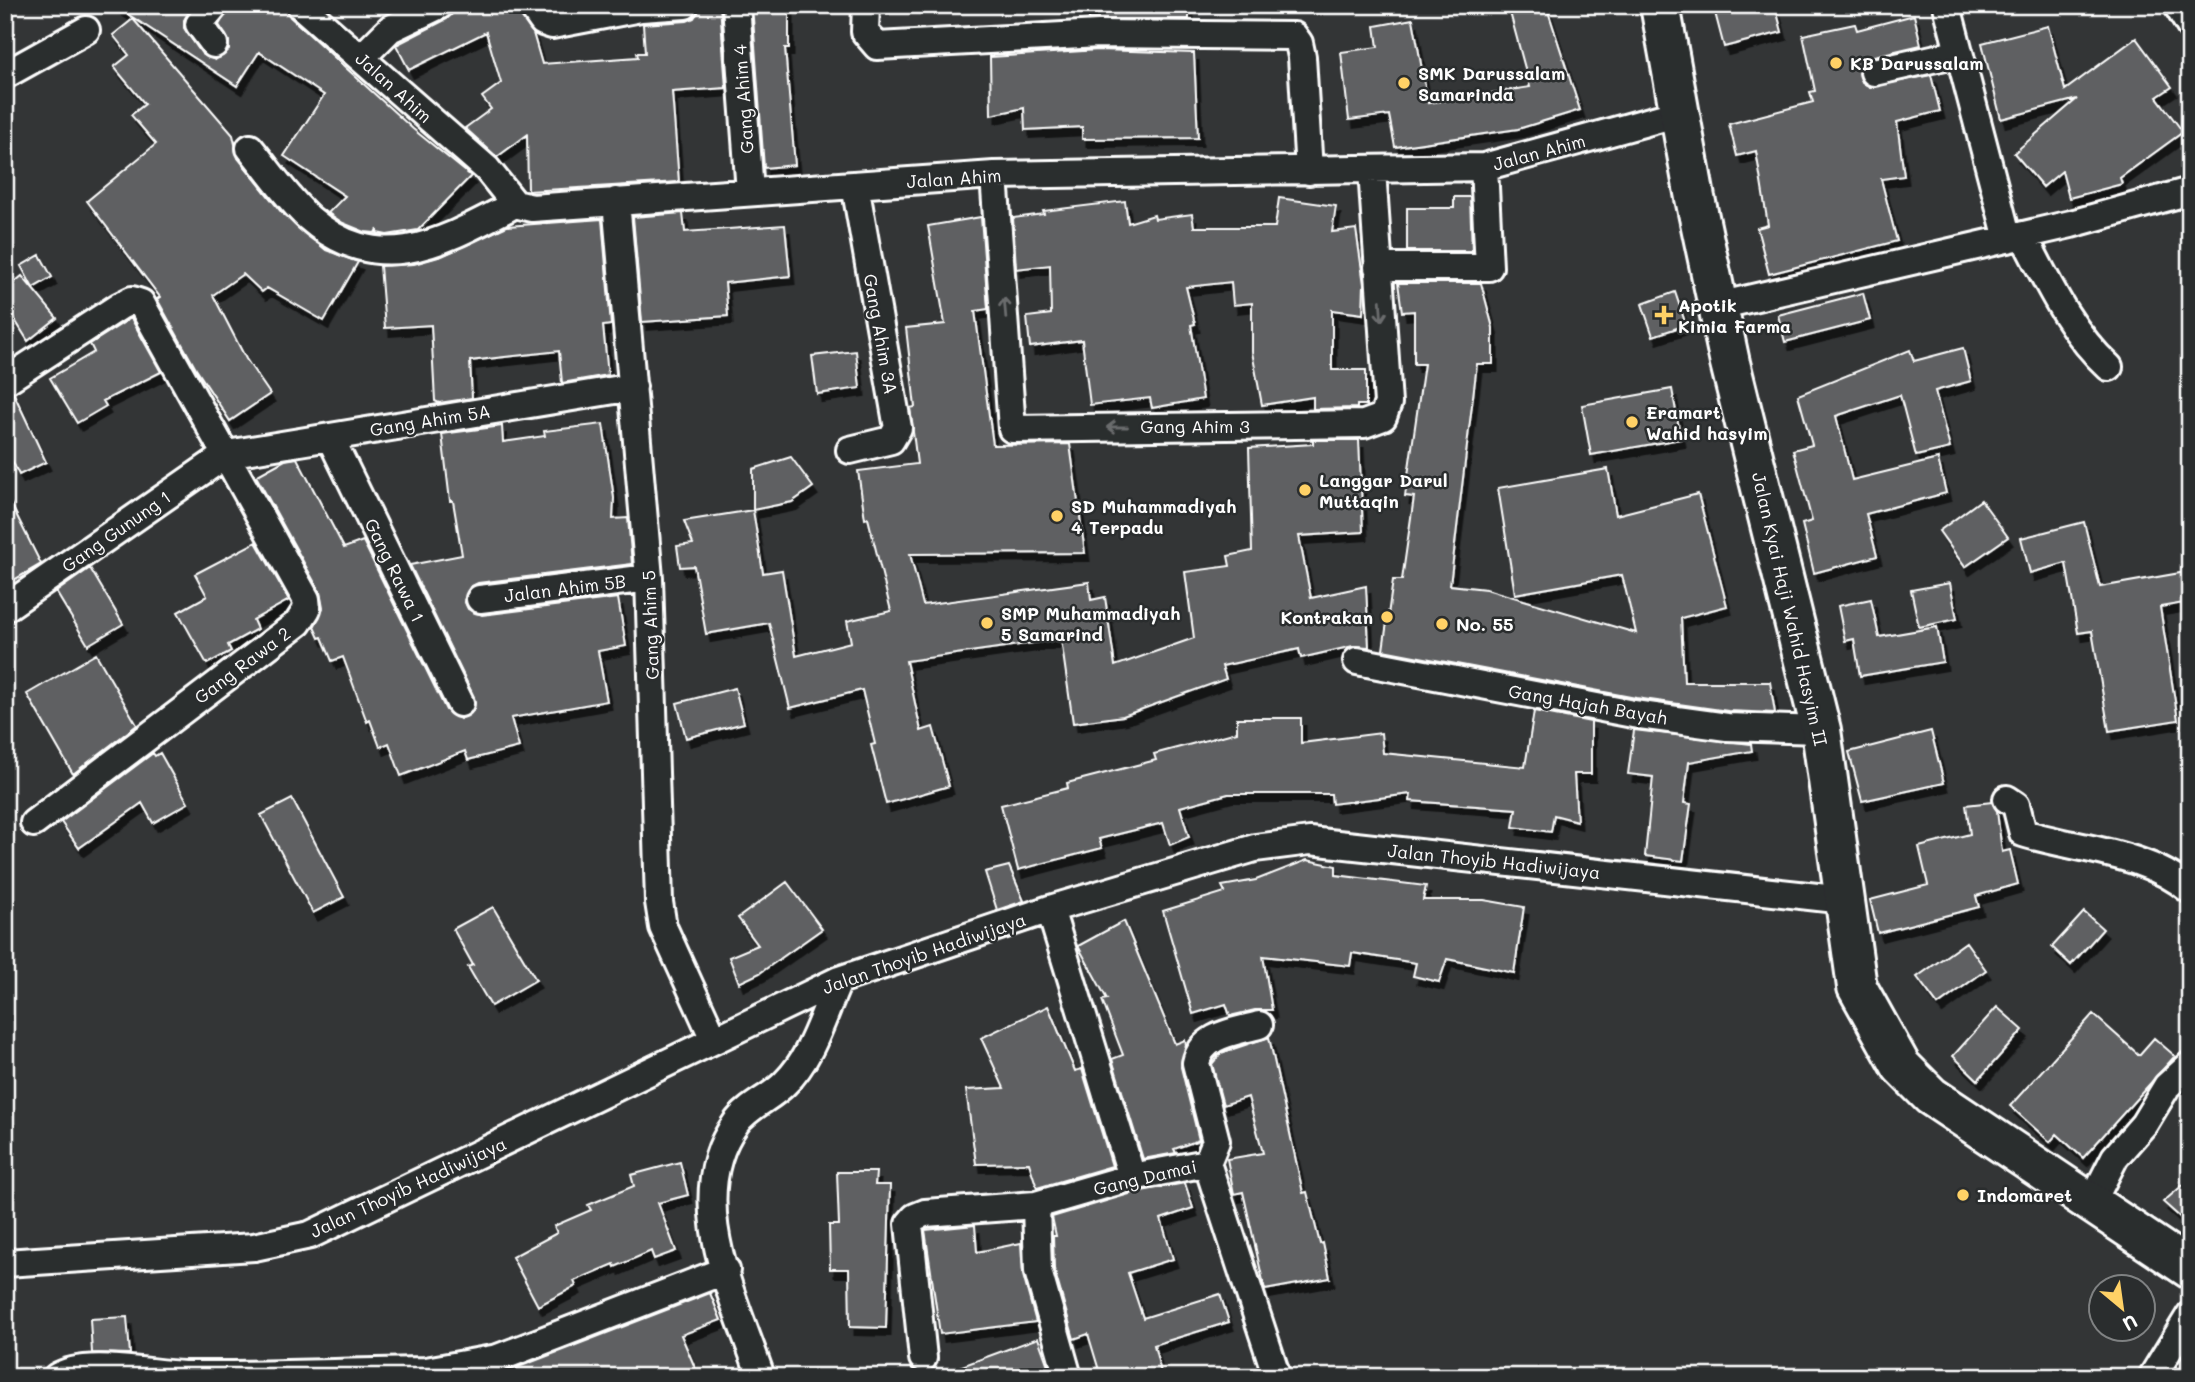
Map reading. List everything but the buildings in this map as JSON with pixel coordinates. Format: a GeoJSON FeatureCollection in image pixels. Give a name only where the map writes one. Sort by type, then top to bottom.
{"type":"FeatureCollection","features":[{"type":"Feature","properties":{"kind":"street"},"geometry":{"type":"LineString","coordinates":[[214,44],[198,24],[215,5]]}},
{"type":"Feature","properties":{"kind":"street","name":"Jalan Ahim"},"geometry":{"type":"LineString","coordinates":[[300,5],[487,169],[515,204],[532,208],[994,175],[1484,167],[1679,113]]}},
{"type":"Feature","properties":{"kind":"street"},"geometry":{"type":"LineString","coordinates":[[362,57],[390,29],[440,5]]}},
{"type":"Feature","properties":{"kind":"street"},"geometry":{"type":"LineString","coordinates":[[531,5],[543,22],[552,25],[641,8],[685,5]]}},
{"type":"Feature","properties":{"kind":"street","name":"Gang Ahim 4"},"geometry":{"type":"LineString","coordinates":[[736,5],[750,192]]}},
{"type":"Feature","properties":{"kind":"street"},"geometry":{"type":"LineString","coordinates":[[866,5],[865,32],[877,46],[1099,34],[1294,36],[1299,43],[1301,57],[1309,171]]}},
{"type":"Feature","properties":{"kind":"street","name":"Jalan Kyai Haji Wahid Hasyim II"},"geometry":{"type":"LineString","coordinates":[[1660,5],[1718,306],[1821,730],[1857,987],[1901,1066],[1931,1096],[2190,1269]]}},
{"type":"Feature","properties":{"kind":"street"},"geometry":{"type":"LineString","coordinates":[[2178,5],[2190,26]]}},
{"type":"Feature","properties":{"kind":"street"},"geometry":{"type":"LineString","coordinates":[[1947,6],[2015,237],[2068,318],[2094,353],[2109,367]]}},
{"type":"Feature","properties":{"kind":"street"},"geometry":{"type":"LineString","coordinates":[[5,75],[86,30]]}},
{"type":"Feature","properties":{"kind":"street"},"geometry":{"type":"LineString","coordinates":[[1874,72],[1959,53]]}},
{"type":"Feature","properties":{"kind":"street"},"geometry":{"type":"LineString","coordinates":[[250,148],[309,217],[343,242],[380,252],[419,249],[450,237],[515,204]]}},
{"type":"Feature","properties":{"kind":"street"},"geometry":{"type":"LineString","coordinates":[[1378,267],[1489,267],[1484,167]]}},
{"type":"Feature","properties":{"kind":"street","name":"Gang Ahim 3"},"geometry":{"type":"LineString","coordinates":[[994,175],[1012,429],[1364,424],[1383,417],[1388,403],[1371,170]]}},
{"type":"Feature","properties":{"kind":"street","name":"Gang Ahim 3A"},"geometry":{"type":"LineString","coordinates":[[850,450],[891,440],[898,428],[855,185]]}},
{"type":"Feature","properties":{"kind":"street"},"geometry":{"type":"LineString","coordinates":[[1718,306],[2015,237],[2190,191]]}},
{"type":"Feature","properties":{"kind":"street","name":"Gang Ahim 5"},"geometry":{"type":"LineString","coordinates":[[616,201],[649,578],[659,902],[663,927],[714,1039]]}},
{"type":"Feature","properties":{"kind":"street"},"geometry":{"type":"LineString","coordinates":[[5,381],[132,300],[147,310],[227,454]]}},
{"type":"Feature","properties":{"kind":"street","name":"Gang Ahim 5A"},"geometry":{"type":"LineString","coordinates":[[227,454],[633,387]]}},
{"type":"Feature","properties":{"kind":"street","name":"Gang Rawa 1"},"geometry":{"type":"LineString","coordinates":[[330,437],[460,704]]}},
{"type":"Feature","properties":{"kind":"street","name":"Gang Gunung 1"},"geometry":{"type":"LineString","coordinates":[[5,608],[227,454]]}},
{"type":"Feature","properties":{"kind":"street","name":"Gang Rawa 2"},"geometry":{"type":"LineString","coordinates":[[34,823],[303,617],[307,609],[304,590],[227,454]]}},
{"type":"Feature","properties":{"kind":"street","name":"Jalan Ahim 5B"},"geometry":{"type":"LineString","coordinates":[[480,599],[649,578]]}},
{"type":"Feature","properties":{"kind":"street","name":"Gang Hajah Bayah"},"geometry":{"type":"LineString","coordinates":[[1357,661],[1633,714],[1727,727],[1821,730]]}},
{"type":"Feature","properties":{"kind":"street"},"geometry":{"type":"LineString","coordinates":[[2007,799],[2016,805],[2023,833],[2131,859],[2174,877],[2190,890]]}},
{"type":"Feature","properties":{"kind":"street","name":"Jalan Thoyib Hadiwijaya"},"geometry":{"type":"LineString","coordinates":[[5,1263],[254,1247],[310,1235],[839,980],[1050,909],[1255,848],[1310,841],[1845,900]]}},
{"type":"Feature","properties":{"kind":"street"},"geometry":{"type":"LineString","coordinates":[[1050,909],[1132,1177]]}},
{"type":"Feature","properties":{"kind":"street"},"geometry":{"type":"LineString","coordinates":[[761,1377],[714,1228],[712,1194],[722,1148],[737,1121],[786,1083],[809,1051],[839,980]]}},
{"type":"Feature","properties":{"kind":"street"},"geometry":{"type":"LineString","coordinates":[[1207,1163],[1216,1141],[1196,1063],[1198,1054],[1213,1039],[1259,1025]]}},
{"type":"Feature","properties":{"kind":"street"},"geometry":{"type":"LineString","coordinates":[[2092,1202],[2115,1157],[2144,1124],[2167,1086],[2190,1065]]}},
{"type":"Feature","properties":{"kind":"street","name":"Gang Damai"},"geometry":{"type":"LineString","coordinates":[[923,1358],[909,1224],[915,1217],[925,1213],[1036,1205],[1132,1177],[1207,1163],[1277,1377]]}},
{"type":"Feature","properties":{"kind":"street"},"geometry":{"type":"LineString","coordinates":[[1036,1205],[1038,1271],[1068,1377]]}},
{"type":"Feature","properties":{"kind":"street"},"geometry":{"type":"LineString","coordinates":[[57,1377],[68,1370],[90,1369],[183,1375],[426,1371],[465,1366],[498,1358],[726,1270]]}},
{"type":"Feature","properties":{"kind":"street"},"geometry":{"type":"LineString","coordinates":[[2152,1377],[2190,1315]]}},
{"type":"Feature","properties":{"kind":"place","name":"KB Darussalam"},"geometry":{"type":"Point","coordinates":[1836,63]}},
{"type":"Feature","properties":{"kind":"place","name":"SMK Darussalam Samarinda"},"geometry":{"type":"Point","coordinates":[1404,83]}},
{"type":"Feature","properties":{"kind":"place","name":"Apotik Kimia Farma"},"geometry":{"type":"Point","coordinates":[1664,315]}},
{"type":"Feature","properties":{"kind":"place","name":"Eramart Wahid hasyim"},"geometry":{"type":"Point","coordinates":[1632,422]}},
{"type":"Feature","properties":{"kind":"place","name":"Langgar Darul Muttaqin"},"geometry":{"type":"Point","coordinates":[1305,490]}},
{"type":"Feature","properties":{"kind":"place","name":"SD Muhammadiyah 4 Terpadu"},"geometry":{"type":"Point","coordinates":[1057,516]}},
{"type":"Feature","properties":{"kind":"place","name":"Kontrakan"},"geometry":{"type":"Point","coordinates":[1387,617]}},
{"type":"Feature","properties":{"kind":"place","name":"SMP Muhammadiyah 5 Samarind"},"geometry":{"type":"Point","coordinates":[987,623]}},
{"type":"Feature","properties":{"kind":"place","name":"No. 55"},"geometry":{"type":"Point","coordinates":[1442,624]}},
{"type":"Feature","properties":{"kind":"place","name":"Indomaret"},"geometry":{"type":"Point","coordinates":[1963,1195]}}]}
